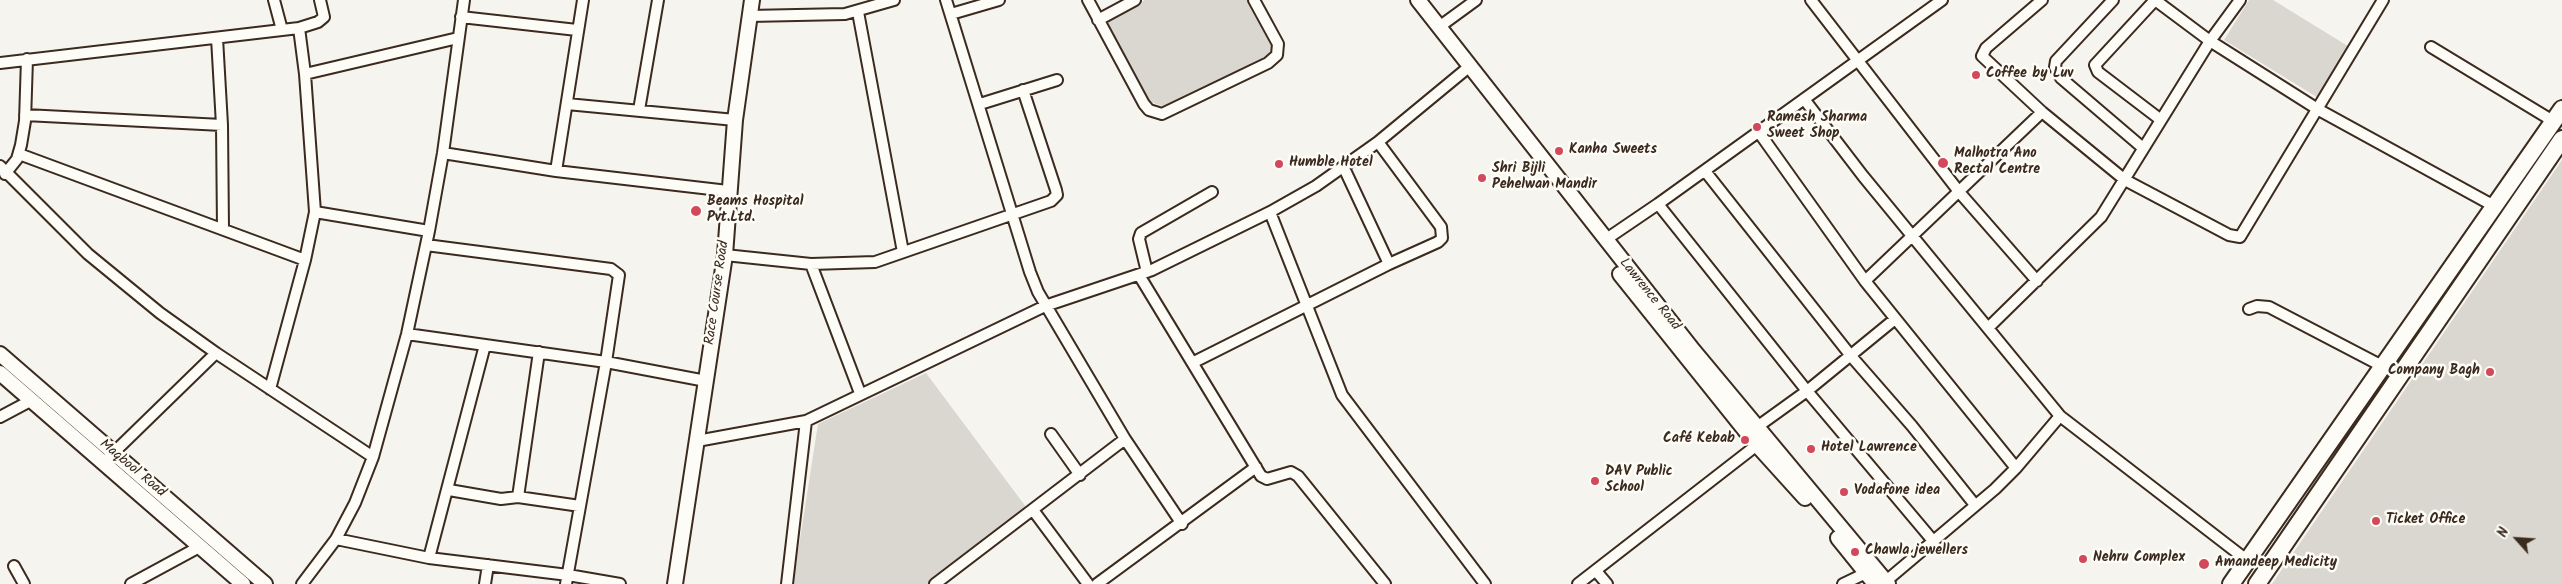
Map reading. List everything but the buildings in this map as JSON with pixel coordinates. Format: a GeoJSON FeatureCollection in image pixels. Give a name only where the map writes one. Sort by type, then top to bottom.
{"type":"FeatureCollection","features":[{"type":"Feature","properties":{"kind":"main road"},"geometry":{"type":"LineString","coordinates":[[2231,584],[2558,115]]}},
{"type":"Feature","properties":{"kind":"main road"},"geometry":{"type":"LineString","coordinates":[[2257,584],[2562,139]]}},
{"type":"Feature","properties":{"kind":"street"},"geometry":{"type":"LineString","coordinates":[[274,0],[282,30]]}},
{"type":"Feature","properties":{"kind":"street"},"geometry":{"type":"LineString","coordinates":[[0,63],[299,28],[318,22],[324,17],[320,0]]}},
{"type":"Feature","properties":{"kind":"street"},"geometry":{"type":"LineString","coordinates":[[302,584],[336,539],[355,503],[373,457],[407,334],[429,232],[443,153],[464,0]]}},
{"type":"Feature","properties":{"kind":"street"},"geometry":{"type":"LineString","coordinates":[[556,171],[583,0]]}},
{"type":"Feature","properties":{"kind":"street"},"geometry":{"type":"LineString","coordinates":[[639,110],[658,0]]}},
{"type":"Feature","properties":{"kind":"street","name":"Race Course Road"},"geometry":{"type":"LineString","coordinates":[[675,584],[725,255],[728,191],[735,120],[752,0]]}},
{"type":"Feature","properties":{"kind":"street"},"geometry":{"type":"LineString","coordinates":[[749,16],[831,15],[858,12],[894,0]]}},
{"type":"Feature","properties":{"kind":"street"},"geometry":{"type":"LineString","coordinates":[[946,0],[980,104],[1030,272],[1046,306],[1125,439],[1182,524]]}},
{"type":"Feature","properties":{"kind":"street"},"geometry":{"type":"LineString","coordinates":[[951,14],[1000,0]]}},
{"type":"Feature","properties":{"kind":"street"},"geometry":{"type":"LineString","coordinates":[[1088,0],[1144,104],[1149,110],[1162,114],[1268,63],[1277,55],[1278,44],[1254,0]]}},
{"type":"Feature","properties":{"kind":"street"},"geometry":{"type":"LineString","coordinates":[[1098,20],[1135,0]]}},
{"type":"Feature","properties":{"kind":"street","name":"Lawrence Road"},"geometry":{"type":"LineString","coordinates":[[1408,0],[1689,353],[1757,427],[1883,583]]}},
{"type":"Feature","properties":{"kind":"street","name":"Lawrence Road"},"geometry":{"type":"LineString","coordinates":[[1418,0],[1486,84],[1758,445],[1812,506],[1866,573],[1883,583]]}},
{"type":"Feature","properties":{"kind":"street"},"geometry":{"type":"LineString","coordinates":[[1439,27],[1476,0]]}},
{"type":"Feature","properties":{"kind":"street"},"geometry":{"type":"LineString","coordinates":[[1605,240],[1705,171],[1942,0]]}},
{"type":"Feature","properties":{"kind":"street"},"geometry":{"type":"LineString","coordinates":[[2042,0],[1986,48],[1982,56],[2042,112],[2125,180],[2229,235],[2240,236],[2319,110],[2383,0]]}},
{"type":"Feature","properties":{"kind":"street"},"geometry":{"type":"LineString","coordinates":[[2113,0],[2056,61],[2055,67],[2061,78],[2143,148]]}},
{"type":"Feature","properties":{"kind":"street"},"geometry":{"type":"LineString","coordinates":[[2161,120],[2098,72],[2095,65],[2155,0],[2210,42],[2319,110],[2494,206]]}},
{"type":"Feature","properties":{"kind":"street"},"geometry":{"type":"LineString","coordinates":[[1988,328],[2101,217],[2210,42],[2240,0]]}},
{"type":"Feature","properties":{"kind":"street"},"geometry":{"type":"LineString","coordinates":[[1816,2],[1960,193],[2037,281]]}},
{"type":"Feature","properties":{"kind":"street"},"geometry":{"type":"LineString","coordinates":[[858,12],[903,252]]}},
{"type":"Feature","properties":{"kind":"street"},"geometry":{"type":"LineString","coordinates":[[461,17],[577,30]]}},
{"type":"Feature","properties":{"kind":"street"},"geometry":{"type":"LineString","coordinates":[[270,389],[305,260],[314,212],[305,74],[299,28]]}},
{"type":"Feature","properties":{"kind":"street"},"geometry":{"type":"LineString","coordinates":[[217,38],[222,125],[223,229]]}},
{"type":"Feature","properties":{"kind":"street"},"geometry":{"type":"LineString","coordinates":[[305,74],[458,38]]}},
{"type":"Feature","properties":{"kind":"street"},"geometry":{"type":"LineString","coordinates":[[2431,47],[2558,115]]}},
{"type":"Feature","properties":{"kind":"street"},"geometry":{"type":"LineString","coordinates":[[27,59],[25,115],[19,154],[3,170],[88,254],[160,313],[216,354],[373,457]]}},
{"type":"Feature","properties":{"kind":"street"},"geometry":{"type":"LineString","coordinates":[[697,441],[806,421],[860,393],[1046,306],[1143,274],[1270,212],[1344,168],[1464,71]]}},
{"type":"Feature","properties":{"kind":"street"},"geometry":{"type":"LineString","coordinates":[[980,104],[1057,80]]}},
{"type":"Feature","properties":{"kind":"street"},"geometry":{"type":"LineString","coordinates":[[725,255],[811,264],[875,262],[1051,201],[1056,195],[1023,90]]}},
{"type":"Feature","properties":{"kind":"street"},"geometry":{"type":"LineString","coordinates":[[1804,99],[1913,237],[2060,416],[2248,561]]}},
{"type":"Feature","properties":{"kind":"street"},"geometry":{"type":"LineString","coordinates":[[567,104],[735,120]]}},
{"type":"Feature","properties":{"kind":"street"},"geometry":{"type":"LineString","coordinates":[[1865,281],[1960,193],[2042,112]]}},
{"type":"Feature","properties":{"kind":"street"},"geometry":{"type":"LineString","coordinates":[[25,115],[222,125]]}},
{"type":"Feature","properties":{"kind":"street"},"geometry":{"type":"LineString","coordinates":[[1758,131],[1865,281],[2016,468]]}},
{"type":"Feature","properties":{"kind":"street"},"geometry":{"type":"LineString","coordinates":[[1194,362],[1389,264],[1438,242],[1442,238],[1442,233],[1424,203],[1378,142]]}},
{"type":"Feature","properties":{"kind":"street"},"geometry":{"type":"LineString","coordinates":[[443,153],[556,171],[728,191]]}},
{"type":"Feature","properties":{"kind":"street"},"geometry":{"type":"LineString","coordinates":[[19,154],[305,260]]}},
{"type":"Feature","properties":{"kind":"street"},"geometry":{"type":"LineString","coordinates":[[1344,168],[1389,264]]}},
{"type":"Feature","properties":{"kind":"street"},"geometry":{"type":"LineString","coordinates":[[1705,171],[1850,356],[1912,426],[1975,506]]}},
{"type":"Feature","properties":{"kind":"street"},"geometry":{"type":"LineString","coordinates":[[1212,192],[1141,233],[1139,239],[1143,274],[1256,467],[1265,479],[1291,472],[1298,476],[1384,584]]}},
{"type":"Feature","properties":{"kind":"street"},"geometry":{"type":"LineString","coordinates":[[1658,204],[1807,391],[1934,542]]}},
{"type":"Feature","properties":{"kind":"street"},"geometry":{"type":"LineString","coordinates":[[314,212],[429,232]]}},
{"type":"Feature","properties":{"kind":"street"},"geometry":{"type":"LineString","coordinates":[[1270,212],[1342,395],[1485,584]]}},
{"type":"Feature","properties":{"kind":"street"},"geometry":{"type":"LineString","coordinates":[[426,245],[615,271],[620,280],[567,580]]}},
{"type":"Feature","properties":{"kind":"street"},"geometry":{"type":"LineString","coordinates":[[811,264],[860,393]]}},
{"type":"Feature","properties":{"kind":"street"},"geometry":{"type":"LineString","coordinates":[[2249,309],[2258,306],[2269,307],[2384,366]]}},
{"type":"Feature","properties":{"kind":"street"},"geometry":{"type":"LineString","coordinates":[[1757,427],[1807,391],[1895,319]]}},
{"type":"Feature","properties":{"kind":"street"},"geometry":{"type":"LineString","coordinates":[[407,334],[606,362],[706,381]]}},
{"type":"Feature","properties":{"kind":"street"},"geometry":{"type":"LineString","coordinates":[[429,558],[449,490],[485,345]]}},
{"type":"Feature","properties":{"kind":"street"},"geometry":{"type":"LineString","coordinates":[[518,497],[539,352]]}},
{"type":"Feature","properties":{"kind":"street","name":"Maqbool Road"},"geometry":{"type":"LineString","coordinates":[[0,354],[201,546],[244,584]]}},
{"type":"Feature","properties":{"kind":"street"},"geometry":{"type":"LineString","coordinates":[[108,458],[216,354]]}},
{"type":"Feature","properties":{"kind":"street","name":"Maqbool Road"},"geometry":{"type":"LineString","coordinates":[[0,373],[265,584]]}},
{"type":"Feature","properties":{"kind":"street"},"geometry":{"type":"LineString","coordinates":[[2372,384],[2386,394]]}},
{"type":"Feature","properties":{"kind":"street"},"geometry":{"type":"LineString","coordinates":[[0,417],[32,400]]}},
{"type":"Feature","properties":{"kind":"street"},"geometry":{"type":"LineString","coordinates":[[1883,583],[1934,542],[2016,468],[2060,416]]}},
{"type":"Feature","properties":{"kind":"street"},"geometry":{"type":"LineString","coordinates":[[787,584],[806,421]]}},
{"type":"Feature","properties":{"kind":"street"},"geometry":{"type":"LineString","coordinates":[[1051,434],[1080,475]]}},
{"type":"Feature","properties":{"kind":"street"},"geometry":{"type":"LineString","coordinates":[[935,584],[1125,439]]}},
{"type":"Feature","properties":{"kind":"street"},"geometry":{"type":"LineString","coordinates":[[1578,584],[1758,445]]}},
{"type":"Feature","properties":{"kind":"street"},"geometry":{"type":"LineString","coordinates":[[1097,584],[1182,524],[1256,467]]}},
{"type":"Feature","properties":{"kind":"street"},"geometry":{"type":"LineString","coordinates":[[449,490],[501,499],[518,497],[580,506]]}},
{"type":"Feature","properties":{"kind":"street"},"geometry":{"type":"LineString","coordinates":[[1033,510],[1088,584]]}},
{"type":"Feature","properties":{"kind":"street"},"geometry":{"type":"LineString","coordinates":[[336,539],[429,558],[488,565],[567,580],[620,584]]}},
{"type":"Feature","properties":{"kind":"street"},"geometry":{"type":"LineString","coordinates":[[131,584],[201,546]]}},
{"type":"Feature","properties":{"kind":"street"},"geometry":{"type":"LineString","coordinates":[[485,584],[488,565]]}},
{"type":"Feature","properties":{"kind":"street"},"geometry":{"type":"LineString","coordinates":[[14,566],[24,584]]}},
{"type":"Feature","properties":{"kind":"street"},"geometry":{"type":"LineString","coordinates":[[1596,571],[1607,584]]}},
{"type":"Feature","properties":{"kind":"street"},"geometry":{"type":"LineString","coordinates":[[1843,584],[1866,573]]}},
{"type":"Feature","properties":{"kind":"shaded area"},"geometry":{"type":"Polygon","coordinates":[[[1145,0],[1248,0],[1276,51],[1169,108],[1147,101],[1105,22],[1145,0]]]}},
{"type":"Feature","properties":{"kind":"shaded area"},"geometry":{"type":"Polygon","coordinates":[[[2249,0],[2273,0],[2351,48],[2320,99],[2224,40],[2249,0]]]}},
{"type":"Feature","properties":{"kind":"shaded area","name":"Company Bagh"},"geometry":{"type":"Polygon","coordinates":[[[2562,160],[2562,584],[2272,584],[2562,160]]]}},
{"type":"Feature","properties":{"kind":"shaded area"},"geometry":{"type":"Polygon","coordinates":[[[926,373],[1026,507],[927,584],[793,584],[818,424],[926,373]]]}},
{"type":"Feature","properties":{"kind":"place","name":"Coffee by Luv"},"geometry":{"type":"Point","coordinates":[1976,75]}},
{"type":"Feature","properties":{"kind":"place","name":"Ramesh Sharma Sweet Shop"},"geometry":{"type":"Point","coordinates":[1757,127]}},
{"type":"Feature","properties":{"kind":"place","name":"Kanha Sweets"},"geometry":{"type":"Point","coordinates":[1559,151]}},
{"type":"Feature","properties":{"kind":"place","name":"Malhotra Ano Rectal Centre"},"geometry":{"type":"Point","coordinates":[1943,163]}},
{"type":"Feature","properties":{"kind":"place","name":"Humble Hotel"},"geometry":{"type":"Point","coordinates":[1279,164]}},
{"type":"Feature","properties":{"kind":"place","name":"Shri Bijli Pehelwan Mandir"},"geometry":{"type":"Point","coordinates":[1482,178]}},
{"type":"Feature","properties":{"kind":"place","name":"Beams Hospital Pvt.Ltd."},"geometry":{"type":"Point","coordinates":[696,211]}},
{"type":"Feature","properties":{"kind":"place","name":"Company Bagh"},"geometry":{"type":"Point","coordinates":[2490,372]}},
{"type":"Feature","properties":{"kind":"place","name":"Café Kebab"},"geometry":{"type":"Point","coordinates":[1745,440]}},
{"type":"Feature","properties":{"kind":"place","name":"Hotel Lawrence"},"geometry":{"type":"Point","coordinates":[1811,449]}},
{"type":"Feature","properties":{"kind":"place","name":"DAV Public School"},"geometry":{"type":"Point","coordinates":[1595,481]}},
{"type":"Feature","properties":{"kind":"place","name":"Vodafone idea"},"geometry":{"type":"Point","coordinates":[1844,492]}},
{"type":"Feature","properties":{"kind":"place","name":"Ticket Office"},"geometry":{"type":"Point","coordinates":[2376,521]}},
{"type":"Feature","properties":{"kind":"place","name":"Chawla jewellers"},"geometry":{"type":"Point","coordinates":[1855,552]}},
{"type":"Feature","properties":{"kind":"place","name":"Nehru Complex"},"geometry":{"type":"Point","coordinates":[2083,559]}},
{"type":"Feature","properties":{"kind":"place","name":"Amandeep Medicity"},"geometry":{"type":"Point","coordinates":[2204,564]}}]}
